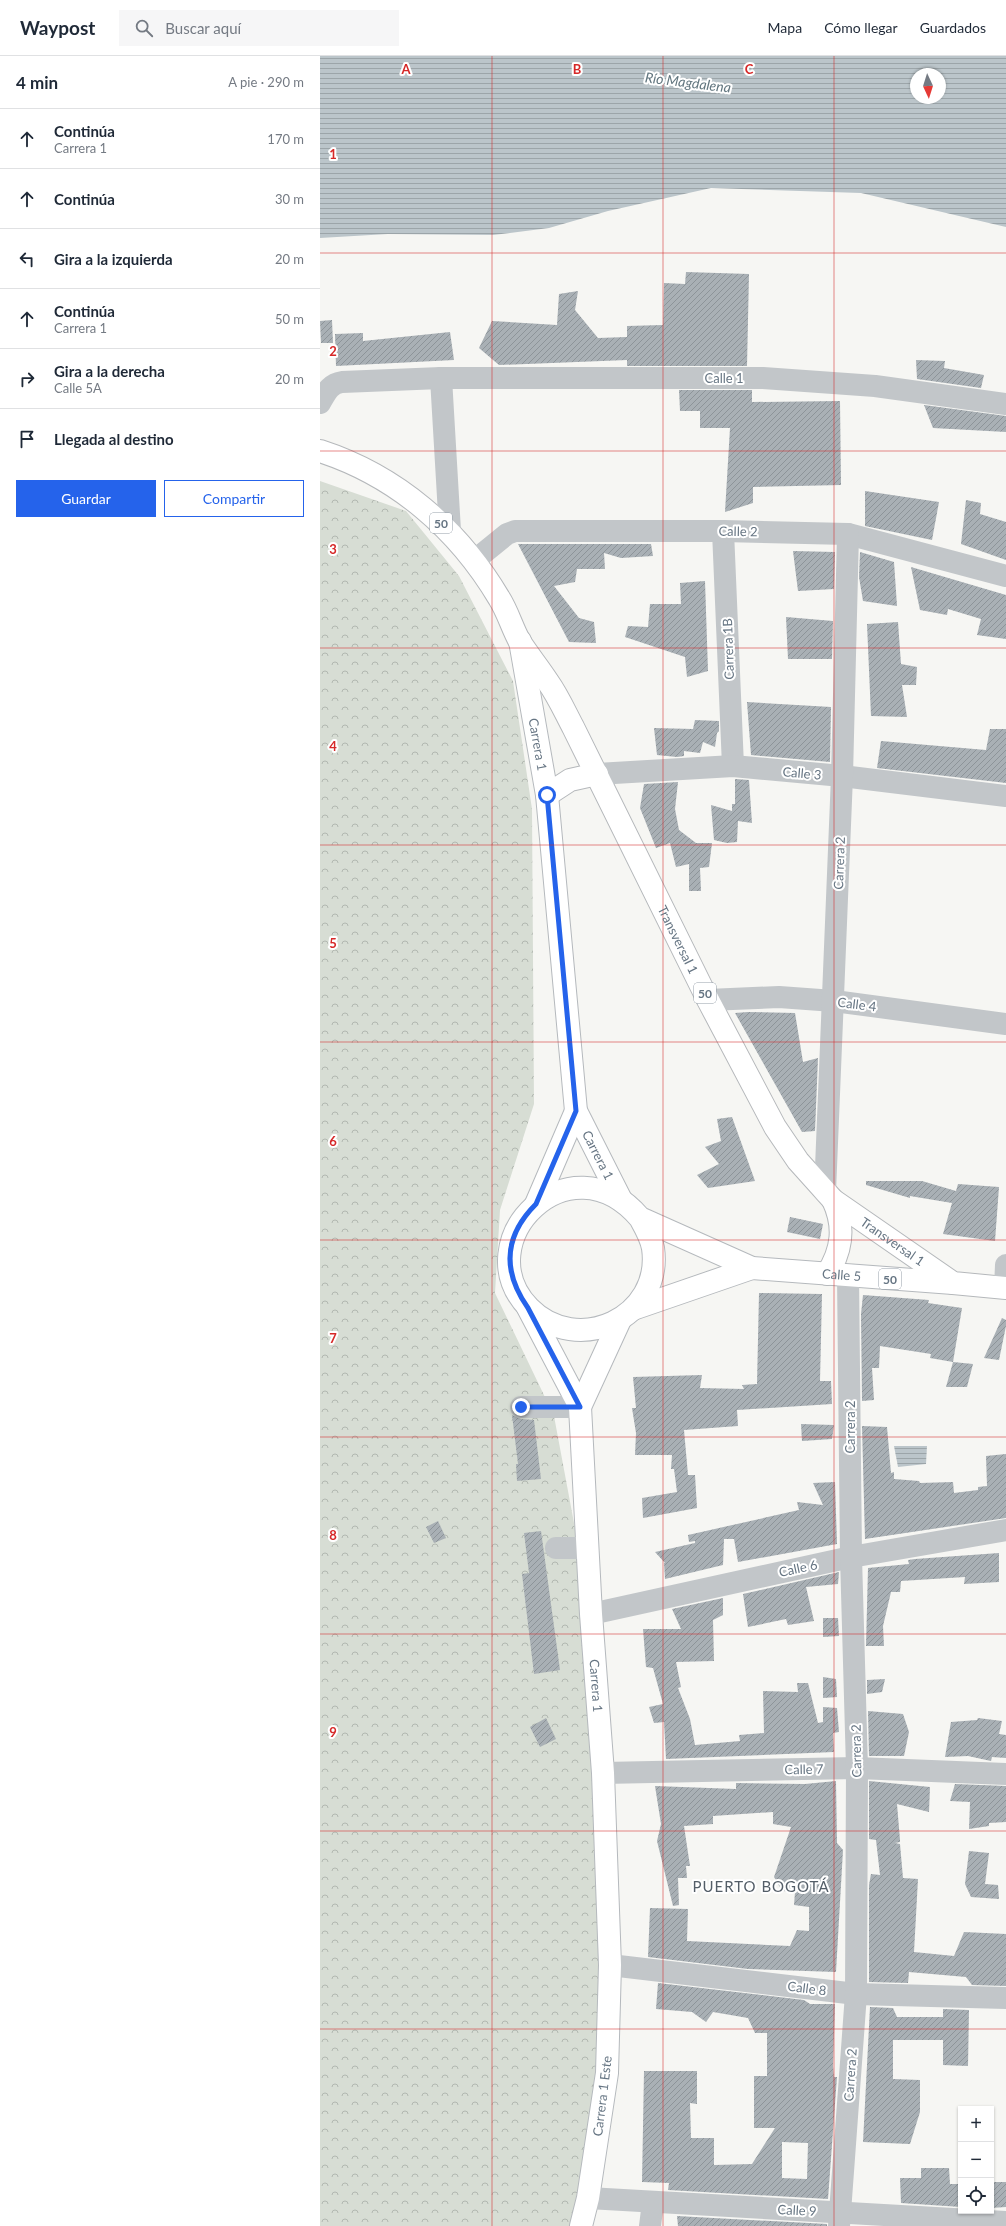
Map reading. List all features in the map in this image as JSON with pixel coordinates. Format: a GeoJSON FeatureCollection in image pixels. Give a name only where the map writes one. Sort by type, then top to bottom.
{"type":"FeatureCollection","features":[{"type":"Feature","properties":{"kind":"main road","name":"50"},"geometry":{"type":"LineString","coordinates":[[320,451],[340,458],[380,477],[417,502],[450,531],[475,560],[500,599],[520,641]]}},
{"type":"Feature","properties":{"kind":"main road","name":"Transversal 1"},"geometry":{"type":"LineString","coordinates":[[520,641],[549,683],[597,774],[708,1000],[775,1127],[798,1161],[829,1196],[839,1214],[841,1230],[840,1245],[836,1260],[838,1275]]}},
{"type":"Feature","properties":{"kind":"main road","name":"Carrera 1"},"geometry":{"type":"LineString","coordinates":[[520,641],[547,795],[576,1111],[621,1200]]}},
{"type":"Feature","properties":{"kind":"main road"},"geometry":{"type":"LineString","coordinates":[[547,795],[570,780],[597,774]]}},
{"type":"Feature","properties":{"kind":"main road","name":"Carrera 1"},"geometry":{"type":"LineString","coordinates":[[536,1204],[576,1111]]}},
{"type":"Feature","properties":{"kind":"main road","name":"50"},"geometry":{"type":"LineString","coordinates":[[578,1188],[608,1193],[621,1200],[640,1218],[648,1232],[652,1248],[653,1264],[646,1291],[627,1314],[605,1327],[589,1330],[572,1330],[556,1326],[541,1318],[528,1308],[512,1279],[510,1251],[516,1230],[524,1216],[536,1204],[563,1190],[578,1188]]}},
{"type":"Feature","properties":{"kind":"main road","name":"Transversal 1"},"geometry":{"type":"LineString","coordinates":[[829,1196],[953,1283]]}},
{"type":"Feature","properties":{"kind":"main road","name":"Calle 5"},"geometry":{"type":"LineString","coordinates":[[640,1218],[752,1268],[1005,1288]]}},
{"type":"Feature","properties":{"kind":"main road","name":"Calle 5"},"geometry":{"type":"LineString","coordinates":[[627,1314],[752,1268]]}},
{"type":"Feature","properties":{"kind":"main road","name":"Carrera 1"},"geometry":{"type":"LineString","coordinates":[[528,1308],[580,1407],[591,1614],[603,1773],[610,1965]]}},
{"type":"Feature","properties":{"kind":"main road","name":"Carrera 1"},"geometry":{"type":"LineString","coordinates":[[580,1407],[627,1314]]}},
{"type":"Feature","properties":{"kind":"main road","name":"Carrera 1 Este"},"geometry":{"type":"LineString","coordinates":[[581,2226],[588,2198],[608,2073],[610,1965]]}},
{"type":"Feature","properties":{"kind":"street","name":"Calle 1"},"geometry":{"type":"LineString","coordinates":[[320,404],[330,387],[335,383],[441,378],[763,378],[875,386],[1006,404]]}},
{"type":"Feature","properties":{"kind":"street"},"geometry":{"type":"LineString","coordinates":[[441,378],[450,531]]}},
{"type":"Feature","properties":{"kind":"street","name":"Calle 2"},"geometry":{"type":"LineString","coordinates":[[475,560],[507,534],[515,531],[723,531],[848,534],[1006,576]]}},
{"type":"Feature","properties":{"kind":"street","name":"Carrera 1B"},"geometry":{"type":"LineString","coordinates":[[723,531],[733,766]]}},
{"type":"Feature","properties":{"kind":"street","name":"Carrera 2"},"geometry":{"type":"LineString","coordinates":[[829,1196],[848,534]]}},
{"type":"Feature","properties":{"kind":"street","name":"Calle 3"},"geometry":{"type":"LineString","coordinates":[[597,774],[733,766],[842,776],[1006,796]]}},
{"type":"Feature","properties":{"kind":"street","name":"Calle 4"},"geometry":{"type":"LineString","coordinates":[[708,1000],[779,998],[834,1001],[1006,1024]]}},
{"type":"Feature","properties":{"kind":"street"},"geometry":{"type":"LineString","coordinates":[[1005,1288],[1006,1265]]}},
{"type":"Feature","properties":{"kind":"street","name":"Carrera 2"},"geometry":{"type":"LineString","coordinates":[[838,1275],[851,1557],[857,1768],[856,1994],[840,2219]]}},
{"type":"Feature","properties":{"kind":"street"},"geometry":{"type":"LineString","coordinates":[[521,1407],[580,1407]]}},
{"type":"Feature","properties":{"kind":"street","name":"Calle 6"},"geometry":{"type":"LineString","coordinates":[[591,1614],[851,1557],[1006,1530]]}},
{"type":"Feature","properties":{"kind":"street"},"geometry":{"type":"LineString","coordinates":[[556,1548],[587,1548]]}},
{"type":"Feature","properties":{"kind":"street","name":"Calle 7"},"geometry":{"type":"LineString","coordinates":[[603,1773],[857,1768],[1006,1774]]}},
{"type":"Feature","properties":{"kind":"street","name":"Calle 8"},"geometry":{"type":"LineString","coordinates":[[610,1965],[856,1994],[1006,1998]]}},
{"type":"Feature","properties":{"kind":"street","name":"Calle 9"},"geometry":{"type":"LineString","coordinates":[[588,2198],[653,2202],[840,2219],[1006,2222]]}},
{"type":"Feature","properties":{"kind":"street"},"geometry":{"type":"LineString","coordinates":[[650,2226],[653,2202]]}},
{"type":"Feature","properties":{"kind":"green space"},"geometry":{"type":"Polygon","coordinates":[[[320,481],[406,511],[459,576],[513,681],[532,809],[534,1104],[500,1210],[495,1293],[554,1416],[591,1614],[610,1965],[581,2226],[320,2226],[320,481]]]}},
{"type":"Feature","properties":{"kind":"water","name":"Río Magdalena"},"geometry":{"type":"Polygon","coordinates":[[[320,56],[1006,56],[1006,227],[861,193],[711,188],[608,211],[549,228],[493,235],[388,234],[320,238],[320,56]]]}},
{"type":"Feature","properties":{"kind":"water"},"geometry":{"type":"Polygon","coordinates":[[[894,1446],[927,1446],[926,1464],[898,1467],[894,1446]]]}},
{"type":"Feature","properties":{"kind":"building"},"geometry":{"type":"Polygon","coordinates":[[[686,272],[749,274],[747,366],[627,366],[627,360],[499,365],[479,348],[492,321],[557,325],[559,294],[578,291],[575,310],[598,338],[627,337],[627,326],[663,325],[664,283],[685,284],[686,272]]]}},
{"type":"Feature","properties":{"kind":"building"},"geometry":{"type":"Polygon","coordinates":[[[332,320],[333,343],[321,343],[320,321],[332,320]]]}},
{"type":"Feature","properties":{"kind":"building"},"geometry":{"type":"Polygon","coordinates":[[[450,332],[454,360],[336,366],[335,334],[363,333],[363,341],[450,332]]]}},
{"type":"Feature","properties":{"kind":"building"},"geometry":{"type":"Polygon","coordinates":[[[916,360],[945,361],[944,368],[984,375],[981,388],[917,379],[916,360]]]}},
{"type":"Feature","properties":{"kind":"building"},"geometry":{"type":"Polygon","coordinates":[[[679,390],[752,390],[752,402],[840,401],[841,485],[753,487],[753,503],[725,512],[730,428],[700,428],[700,411],[680,411],[679,390]]]}},
{"type":"Feature","properties":{"kind":"building"},"geometry":{"type":"Polygon","coordinates":[[[924,405],[1006,416],[1006,432],[933,428],[924,405]]]}},
{"type":"Feature","properties":{"kind":"building"},"geometry":{"type":"Polygon","coordinates":[[[865,491],[939,502],[932,540],[865,526],[865,491]]]}},
{"type":"Feature","properties":{"kind":"building"},"geometry":{"type":"Polygon","coordinates":[[[966,500],[981,503],[980,514],[1006,522],[1006,560],[961,544],[966,500]]]}},
{"type":"Feature","properties":{"kind":"building"},"geometry":{"type":"Polygon","coordinates":[[[518,544],[651,544],[653,556],[621,558],[604,553],[605,569],[577,569],[575,582],[554,586],[579,618],[594,622],[596,643],[569,642],[518,544]]]}},
{"type":"Feature","properties":{"kind":"building"},"geometry":{"type":"Polygon","coordinates":[[[793,551],[835,552],[834,589],[798,591],[793,551]]]}},
{"type":"Feature","properties":{"kind":"building"},"geometry":{"type":"Polygon","coordinates":[[[860,552],[894,562],[897,606],[863,601],[859,577],[860,552]]]}},
{"type":"Feature","properties":{"kind":"building"},"geometry":{"type":"Polygon","coordinates":[[[911,567],[1006,595],[1006,639],[977,635],[981,619],[948,609],[947,615],[920,610],[911,567]]]}},
{"type":"Feature","properties":{"kind":"building"},"geometry":{"type":"Polygon","coordinates":[[[705,581],[708,671],[687,677],[685,657],[625,637],[628,626],[648,627],[650,604],[681,604],[680,583],[705,581]]]}},
{"type":"Feature","properties":{"kind":"building"},"geometry":{"type":"Polygon","coordinates":[[[786,617],[833,621],[832,659],[788,659],[786,617]]]}},
{"type":"Feature","properties":{"kind":"building"},"geometry":{"type":"Polygon","coordinates":[[[898,622],[901,664],[917,667],[916,685],[902,685],[907,717],[871,716],[867,624],[898,622]]]}},
{"type":"Feature","properties":{"kind":"building"},"geometry":{"type":"Polygon","coordinates":[[[747,702],[831,707],[830,762],[751,755],[747,702]]]}},
{"type":"Feature","properties":{"kind":"building"},"geometry":{"type":"Polygon","coordinates":[[[695,720],[719,721],[719,731],[717,733],[715,747],[703,742],[700,753],[684,751],[684,756],[677,757],[657,755],[654,728],[693,729],[695,720]]]}},
{"type":"Feature","properties":{"kind":"building"},"geometry":{"type":"Polygon","coordinates":[[[990,729],[1006,729],[1006,783],[877,768],[881,741],[986,750],[990,729]]]}},
{"type":"Feature","properties":{"kind":"building"},"geometry":{"type":"Polygon","coordinates":[[[735,779],[749,780],[752,823],[738,821],[737,842],[727,843],[714,840],[711,805],[732,811],[732,804],[735,804],[735,779]]]}},
{"type":"Feature","properties":{"kind":"building"},"geometry":{"type":"Polygon","coordinates":[[[678,782],[675,809],[679,830],[696,843],[712,843],[709,867],[700,868],[701,891],[689,891],[689,864],[676,867],[670,843],[656,848],[640,808],[644,784],[678,782]]]}},
{"type":"Feature","properties":{"kind":"building"},"geometry":{"type":"Polygon","coordinates":[[[735,1013],[795,1013],[803,1062],[818,1058],[815,1131],[802,1132],[735,1013]]]}},
{"type":"Feature","properties":{"kind":"building"},"geometry":{"type":"Polygon","coordinates":[[[732,1117],[755,1181],[708,1188],[697,1175],[719,1164],[705,1147],[721,1141],[717,1119],[732,1117]]]}},
{"type":"Feature","properties":{"kind":"building"},"geometry":{"type":"Polygon","coordinates":[[[866,1181],[922,1181],[956,1191],[958,1184],[999,1187],[995,1241],[943,1234],[952,1203],[910,1196],[910,1198],[866,1185],[866,1181]]]}},
{"type":"Feature","properties":{"kind":"building"},"geometry":{"type":"Polygon","coordinates":[[[790,1217],[823,1224],[820,1239],[787,1232],[790,1217]]]}},
{"type":"Feature","properties":{"kind":"building"},"geometry":{"type":"Polygon","coordinates":[[[759,1293],[822,1294],[820,1381],[831,1381],[832,1404],[737,1410],[738,1426],[684,1430],[688,1475],[695,1475],[697,1508],[643,1518],[642,1498],[677,1492],[674,1469],[671,1469],[672,1455],[635,1455],[636,1433],[632,1408],[636,1408],[633,1377],[702,1375],[700,1388],[744,1389],[742,1385],[757,1384],[759,1293]]]}},
{"type":"Feature","properties":{"kind":"building"},"geometry":{"type":"Polygon","coordinates":[[[863,1295],[929,1300],[928,1303],[962,1308],[953,1362],[930,1358],[931,1354],[880,1346],[879,1368],[872,1368],[874,1400],[862,1401],[861,1314],[863,1295]]]}},
{"type":"Feature","properties":{"kind":"building"},"geometry":{"type":"Polygon","coordinates":[[[1002,1318],[1006,1320],[1006,1326],[999,1360],[984,1358],[1002,1318]]]}},
{"type":"Feature","properties":{"kind":"building"},"geometry":{"type":"Polygon","coordinates":[[[953,1362],[973,1364],[967,1387],[946,1387],[953,1362]]]}},
{"type":"Feature","properties":{"kind":"building"},"geometry":{"type":"Polygon","coordinates":[[[512,1415],[521,1419],[534,1420],[541,1479],[517,1481],[516,1464],[518,1464],[512,1415]]]}},
{"type":"Feature","properties":{"kind":"building"},"geometry":{"type":"Polygon","coordinates":[[[801,1424],[834,1425],[832,1439],[802,1441],[801,1424]]]}},
{"type":"Feature","properties":{"kind":"building"},"geometry":{"type":"Polygon","coordinates":[[[862,1426],[887,1427],[891,1473],[894,1472],[894,1479],[919,1481],[920,1483],[953,1482],[954,1493],[978,1490],[978,1487],[987,1486],[986,1456],[1006,1454],[1006,1518],[865,1539],[862,1426]]]}},
{"type":"Feature","properties":{"kind":"building"},"geometry":{"type":"Polygon","coordinates":[[[835,1482],[837,1544],[738,1562],[734,1539],[724,1539],[723,1565],[665,1579],[665,1563],[655,1552],[695,1543],[695,1541],[689,1542],[688,1535],[799,1510],[797,1502],[823,1505],[813,1483],[835,1482]]]}},
{"type":"Feature","properties":{"kind":"building"},"geometry":{"type":"Polygon","coordinates":[[[438,1521],[446,1538],[434,1543],[426,1527],[438,1521]]]}},
{"type":"Feature","properties":{"kind":"building"},"geometry":{"type":"Polygon","coordinates":[[[541,1531],[560,1670],[534,1674],[522,1574],[529,1573],[524,1533],[541,1531]]]}},
{"type":"Feature","properties":{"kind":"building"},"geometry":{"type":"Polygon","coordinates":[[[999,1553],[999,1582],[964,1584],[965,1577],[901,1581],[900,1592],[891,1592],[883,1626],[884,1646],[866,1646],[868,1568],[909,1564],[908,1560],[915,1559],[999,1553]]]}},
{"type":"Feature","properties":{"kind":"building"},"geometry":{"type":"Polygon","coordinates":[[[839,1572],[838,1584],[806,1587],[814,1621],[788,1625],[786,1619],[748,1627],[743,1594],[839,1572]]]}},
{"type":"Feature","properties":{"kind":"building"},"geometry":{"type":"Polygon","coordinates":[[[723,1598],[723,1615],[713,1620],[714,1661],[676,1662],[681,1687],[678,1688],[690,1719],[695,1745],[740,1741],[739,1735],[764,1733],[763,1691],[798,1692],[797,1683],[808,1683],[818,1723],[823,1722],[823,1707],[837,1708],[839,1732],[833,1733],[834,1752],[666,1759],[664,1722],[654,1723],[649,1707],[663,1704],[653,1668],[646,1667],[643,1629],[681,1629],[672,1609],[723,1598]]]}},
{"type":"Feature","properties":{"kind":"building"},"geometry":{"type":"Polygon","coordinates":[[[823,1618],[838,1618],[839,1636],[823,1637],[823,1618]]]}},
{"type":"Feature","properties":{"kind":"building"},"geometry":{"type":"Polygon","coordinates":[[[823,1677],[836,1679],[837,1697],[823,1698],[823,1677]]]}},
{"type":"Feature","properties":{"kind":"building"},"geometry":{"type":"Polygon","coordinates":[[[885,1679],[882,1692],[867,1694],[867,1680],[885,1679]]]}},
{"type":"Feature","properties":{"kind":"building"},"geometry":{"type":"Polygon","coordinates":[[[868,1711],[903,1714],[909,1732],[904,1756],[869,1756],[868,1711]]]}},
{"type":"Feature","properties":{"kind":"building"},"geometry":{"type":"Polygon","coordinates":[[[546,1718],[556,1739],[540,1747],[530,1727],[546,1718]]]}},
{"type":"Feature","properties":{"kind":"building"},"geometry":{"type":"Polygon","coordinates":[[[978,1718],[1002,1721],[999,1734],[1006,1735],[1006,1758],[992,1757],[991,1761],[968,1756],[945,1757],[951,1722],[977,1720],[978,1718]]]}},
{"type":"Feature","properties":{"kind":"building"},"geometry":{"type":"Polygon","coordinates":[[[836,1781],[837,1843],[843,1850],[836,1972],[748,1969],[648,1957],[650,1908],[688,1909],[687,1941],[790,1946],[797,1930],[809,1931],[809,1907],[794,1905],[795,1892],[782,1891],[774,1877],[791,1827],[773,1824],[773,1812],[713,1816],[713,1824],[684,1826],[690,1866],[686,1866],[687,1878],[678,1878],[679,1905],[673,1906],[657,1841],[661,1824],[655,1786],[736,1789],[736,1783],[805,1784],[836,1781]]]}},
{"type":"Feature","properties":{"kind":"building"},"geometry":{"type":"Polygon","coordinates":[[[869,1781],[930,1787],[929,1812],[897,1804],[900,1842],[895,1843],[900,1844],[903,1878],[918,1879],[914,1952],[954,1956],[964,1932],[1006,1934],[1006,1986],[972,1985],[966,1977],[909,1972],[908,1983],[869,1982],[869,1885],[871,1874],[880,1875],[876,1840],[869,1839],[869,1781]]]}},
{"type":"Feature","properties":{"kind":"building"},"geometry":{"type":"Polygon","coordinates":[[[955,1784],[1006,1786],[1006,1822],[989,1823],[989,1826],[969,1829],[970,1802],[950,1801],[955,1784]]]}},
{"type":"Feature","properties":{"kind":"building"},"geometry":{"type":"Polygon","coordinates":[[[969,1851],[989,1853],[985,1884],[998,1885],[999,1899],[971,1897],[965,1884],[969,1851]]]}},
{"type":"Feature","properties":{"kind":"building"},"geometry":{"type":"Polygon","coordinates":[[[658,1983],[804,2000],[810,2004],[835,2004],[833,2066],[834,2077],[837,2077],[828,2199],[668,2190],[669,2183],[642,2182],[644,2071],[697,2071],[697,2104],[690,2103],[691,2138],[714,2138],[714,2165],[752,2164],[775,2128],[754,2128],[754,2076],[767,2076],[767,2033],[755,2033],[748,2018],[713,2012],[706,2022],[692,2012],[656,2009],[658,1983]],[[782,2142],[782,2178],[807,2179],[808,2143],[782,2142]]]}},
{"type":"Feature","properties":{"kind":"building"},"geometry":{"type":"Polygon","coordinates":[[[870,2007],[893,2008],[897,2017],[943,2017],[943,2009],[969,2010],[968,2066],[943,2065],[943,2040],[893,2040],[893,2079],[920,2080],[920,2112],[910,2144],[863,2142],[870,2007]]]}},
{"type":"Feature","properties":{"kind":"building"},"geometry":{"type":"Polygon","coordinates":[[[921,2168],[949,2168],[950,2184],[958,2184],[958,2207],[901,2203],[900,2178],[921,2178],[921,2168]]]}},
{"type":"Feature","properties":{"kind":"building"},"geometry":{"type":"Polygon","coordinates":[[[994,2182],[1006,2182],[1006,2207],[994,2208],[994,2182]]]}},
{"type":"Feature","properties":{"kind":"building"},"geometry":{"type":"Polygon","coordinates":[[[677,2216],[827,2224],[827,2226],[678,2226],[677,2216]]]}},
{"type":"Feature","properties":{"kind":"district","name":"PUERTO BOGOTÁ"},"geometry":{"type":"Point","coordinates":[761,1886]}},
{"type":"Feature","properties":{"kind":"route"},"geometry":{"type":"LineString","coordinates":[[521,1407],[580,1407],[528,1308],[519,1294],[512,1279],[510,1262],[511,1246],[516,1230],[524,1216],[536,1204],[576,1111],[547,795]]}}]}
